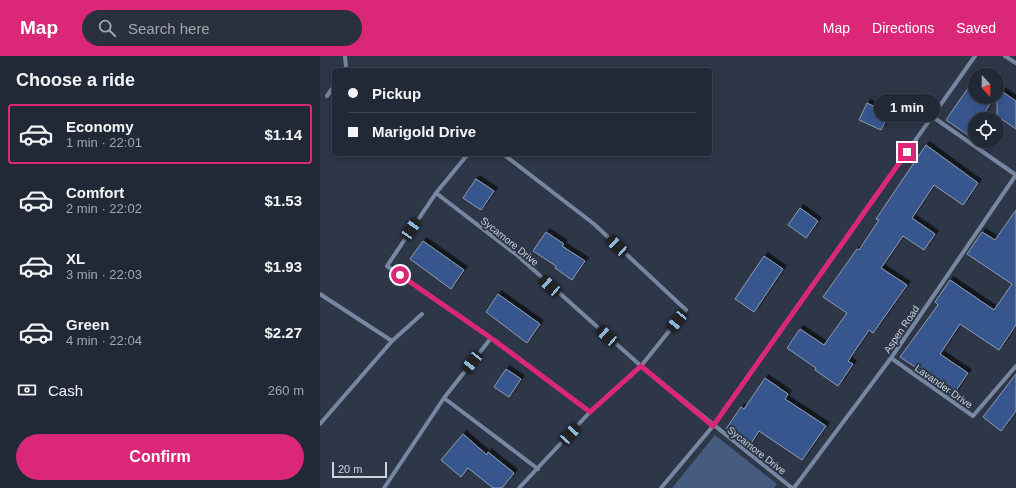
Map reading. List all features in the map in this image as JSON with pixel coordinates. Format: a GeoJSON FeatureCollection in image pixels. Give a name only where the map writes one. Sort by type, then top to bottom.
{"type":"FeatureCollection","features":[{"type":"Feature","properties":{"kind":"street"},"geometry":{"type":"LineString","coordinates":[[345,56],[346,68]]}},
{"type":"Feature","properties":{"kind":"street"},"geometry":{"type":"LineString","coordinates":[[661,488],[713,426],[890,175],[933,118],[975,56]]}},
{"type":"Feature","properties":{"kind":"street"},"geometry":{"type":"LineString","coordinates":[[1005,56],[1016,63]]}},
{"type":"Feature","properties":{"kind":"street"},"geometry":{"type":"LineString","coordinates":[[327,96],[332,89]]}},
{"type":"Feature","properties":{"kind":"street"},"geometry":{"type":"LineString","coordinates":[[933,118],[1016,175]]}},
{"type":"Feature","properties":{"kind":"street"},"geometry":{"type":"LineString","coordinates":[[466,156],[436,193],[386,266],[491,338],[590,412]]}},
{"type":"Feature","properties":{"kind":"street"},"geometry":{"type":"LineString","coordinates":[[506,156],[594,224],[686,310],[641,366],[590,412],[519,488]]}},
{"type":"Feature","properties":{"kind":"street","name":"Aspen Road"},"geometry":{"type":"LineString","coordinates":[[793,488],[891,358],[1016,175]]}},
{"type":"Feature","properties":{"kind":"street","name":"Sycamore Drive"},"geometry":{"type":"LineString","coordinates":[[436,193],[517,256],[641,366],[713,426],[793,488]]}},
{"type":"Feature","properties":{"kind":"street"},"geometry":{"type":"LineString","coordinates":[[320,294],[392,341]]}},
{"type":"Feature","properties":{"kind":"street"},"geometry":{"type":"LineString","coordinates":[[320,424],[392,341],[422,314]]}},
{"type":"Feature","properties":{"kind":"street"},"geometry":{"type":"LineString","coordinates":[[384,488],[444,398],[491,338]]}},
{"type":"Feature","properties":{"kind":"street","name":"Lavander Drive"},"geometry":{"type":"LineString","coordinates":[[891,358],[973,416],[1016,366]]}},
{"type":"Feature","properties":{"kind":"street"},"geometry":{"type":"LineString","coordinates":[[444,398],[538,469]]}},
{"type":"Feature","properties":{"kind":"shaded area"},"geometry":{"type":"Polygon","coordinates":[[[715,435],[777,484],[774,488],[672,488],[715,435]]]}},
{"type":"Feature","properties":{"kind":"building"},"geometry":{"type":"Polygon","coordinates":[[[968,88],[968,104],[990,104],[985,112],[968,112],[968,135],[946,120],[968,88]]]}},
{"type":"Feature","properties":{"kind":"building"},"geometry":{"type":"Polygon","coordinates":[[[1004,93],[1016,101],[1016,129],[1004,121],[1004,112],[997,112],[997,104],[1004,104],[1004,93]]]}},
{"type":"Feature","properties":{"kind":"building"},"geometry":{"type":"Polygon","coordinates":[[[867,103],[889,114],[881,130],[859,120],[867,103]]]}},
{"type":"Feature","properties":{"kind":"building"},"geometry":{"type":"Polygon","coordinates":[[[926,145],[978,183],[963,205],[934,185],[912,218],[935,234],[924,250],[903,236],[881,268],[907,285],[873,333],[869,330],[848,361],[853,364],[838,386],[815,370],[816,368],[787,348],[800,329],[824,345],[847,313],[823,297],[857,249],[859,250],[879,220],[876,219],[926,145]]]}},
{"type":"Feature","properties":{"kind":"building"},"geometry":{"type":"Polygon","coordinates":[[[476,179],[494,191],[481,210],[463,198],[476,179]]]}},
{"type":"Feature","properties":{"kind":"building"},"geometry":{"type":"Polygon","coordinates":[[[800,208],[818,221],[806,238],[788,225],[800,208]]]}},
{"type":"Feature","properties":{"kind":"building"},"geometry":{"type":"Polygon","coordinates":[[[1016,210],[1016,325],[999,350],[960,324],[940,354],[968,373],[953,395],[929,379],[930,377],[900,357],[938,305],[935,302],[950,280],[994,310],[1012,284],[967,254],[982,232],[995,240],[1016,210]]]}},
{"type":"Feature","properties":{"kind":"building"},"geometry":{"type":"Polygon","coordinates":[[[546,232],[564,244],[562,246],[585,261],[572,280],[555,268],[556,266],[533,251],[546,232]]]}},
{"type":"Feature","properties":{"kind":"building"},"geometry":{"type":"Polygon","coordinates":[[[423,241],[464,270],[451,289],[410,259],[423,241]]]}},
{"type":"Feature","properties":{"kind":"building"},"geometry":{"type":"Polygon","coordinates":[[[764,256],[783,269],[754,312],[735,299],[764,256]]]}},
{"type":"Feature","properties":{"kind":"building"},"geometry":{"type":"Polygon","coordinates":[[[498,294],[540,324],[527,343],[486,312],[498,294]]]}},
{"type":"Feature","properties":{"kind":"building"},"geometry":{"type":"Polygon","coordinates":[[[506,369],[521,379],[509,397],[494,387],[506,369]]]}},
{"type":"Feature","properties":{"kind":"building"},"geometry":{"type":"Polygon","coordinates":[[[1016,374],[1016,411],[1001,431],[983,417],[1016,374]]]}},
{"type":"Feature","properties":{"kind":"building"},"geometry":{"type":"Polygon","coordinates":[[[765,378],[788,394],[785,399],[826,426],[802,460],[759,431],[750,445],[726,429],[741,407],[744,409],[765,378]]]}},
{"type":"Feature","properties":{"kind":"building"},"geometry":{"type":"Polygon","coordinates":[[[463,434],[487,455],[488,452],[514,473],[502,488],[493,488],[468,468],[461,477],[441,460],[463,434]]]}},
{"type":"Feature","properties":{"kind":"route"},"geometry":{"type":"LineString","coordinates":[[400,275],[491,338],[590,412],[641,366],[713,426],[907,152]]}}]}
